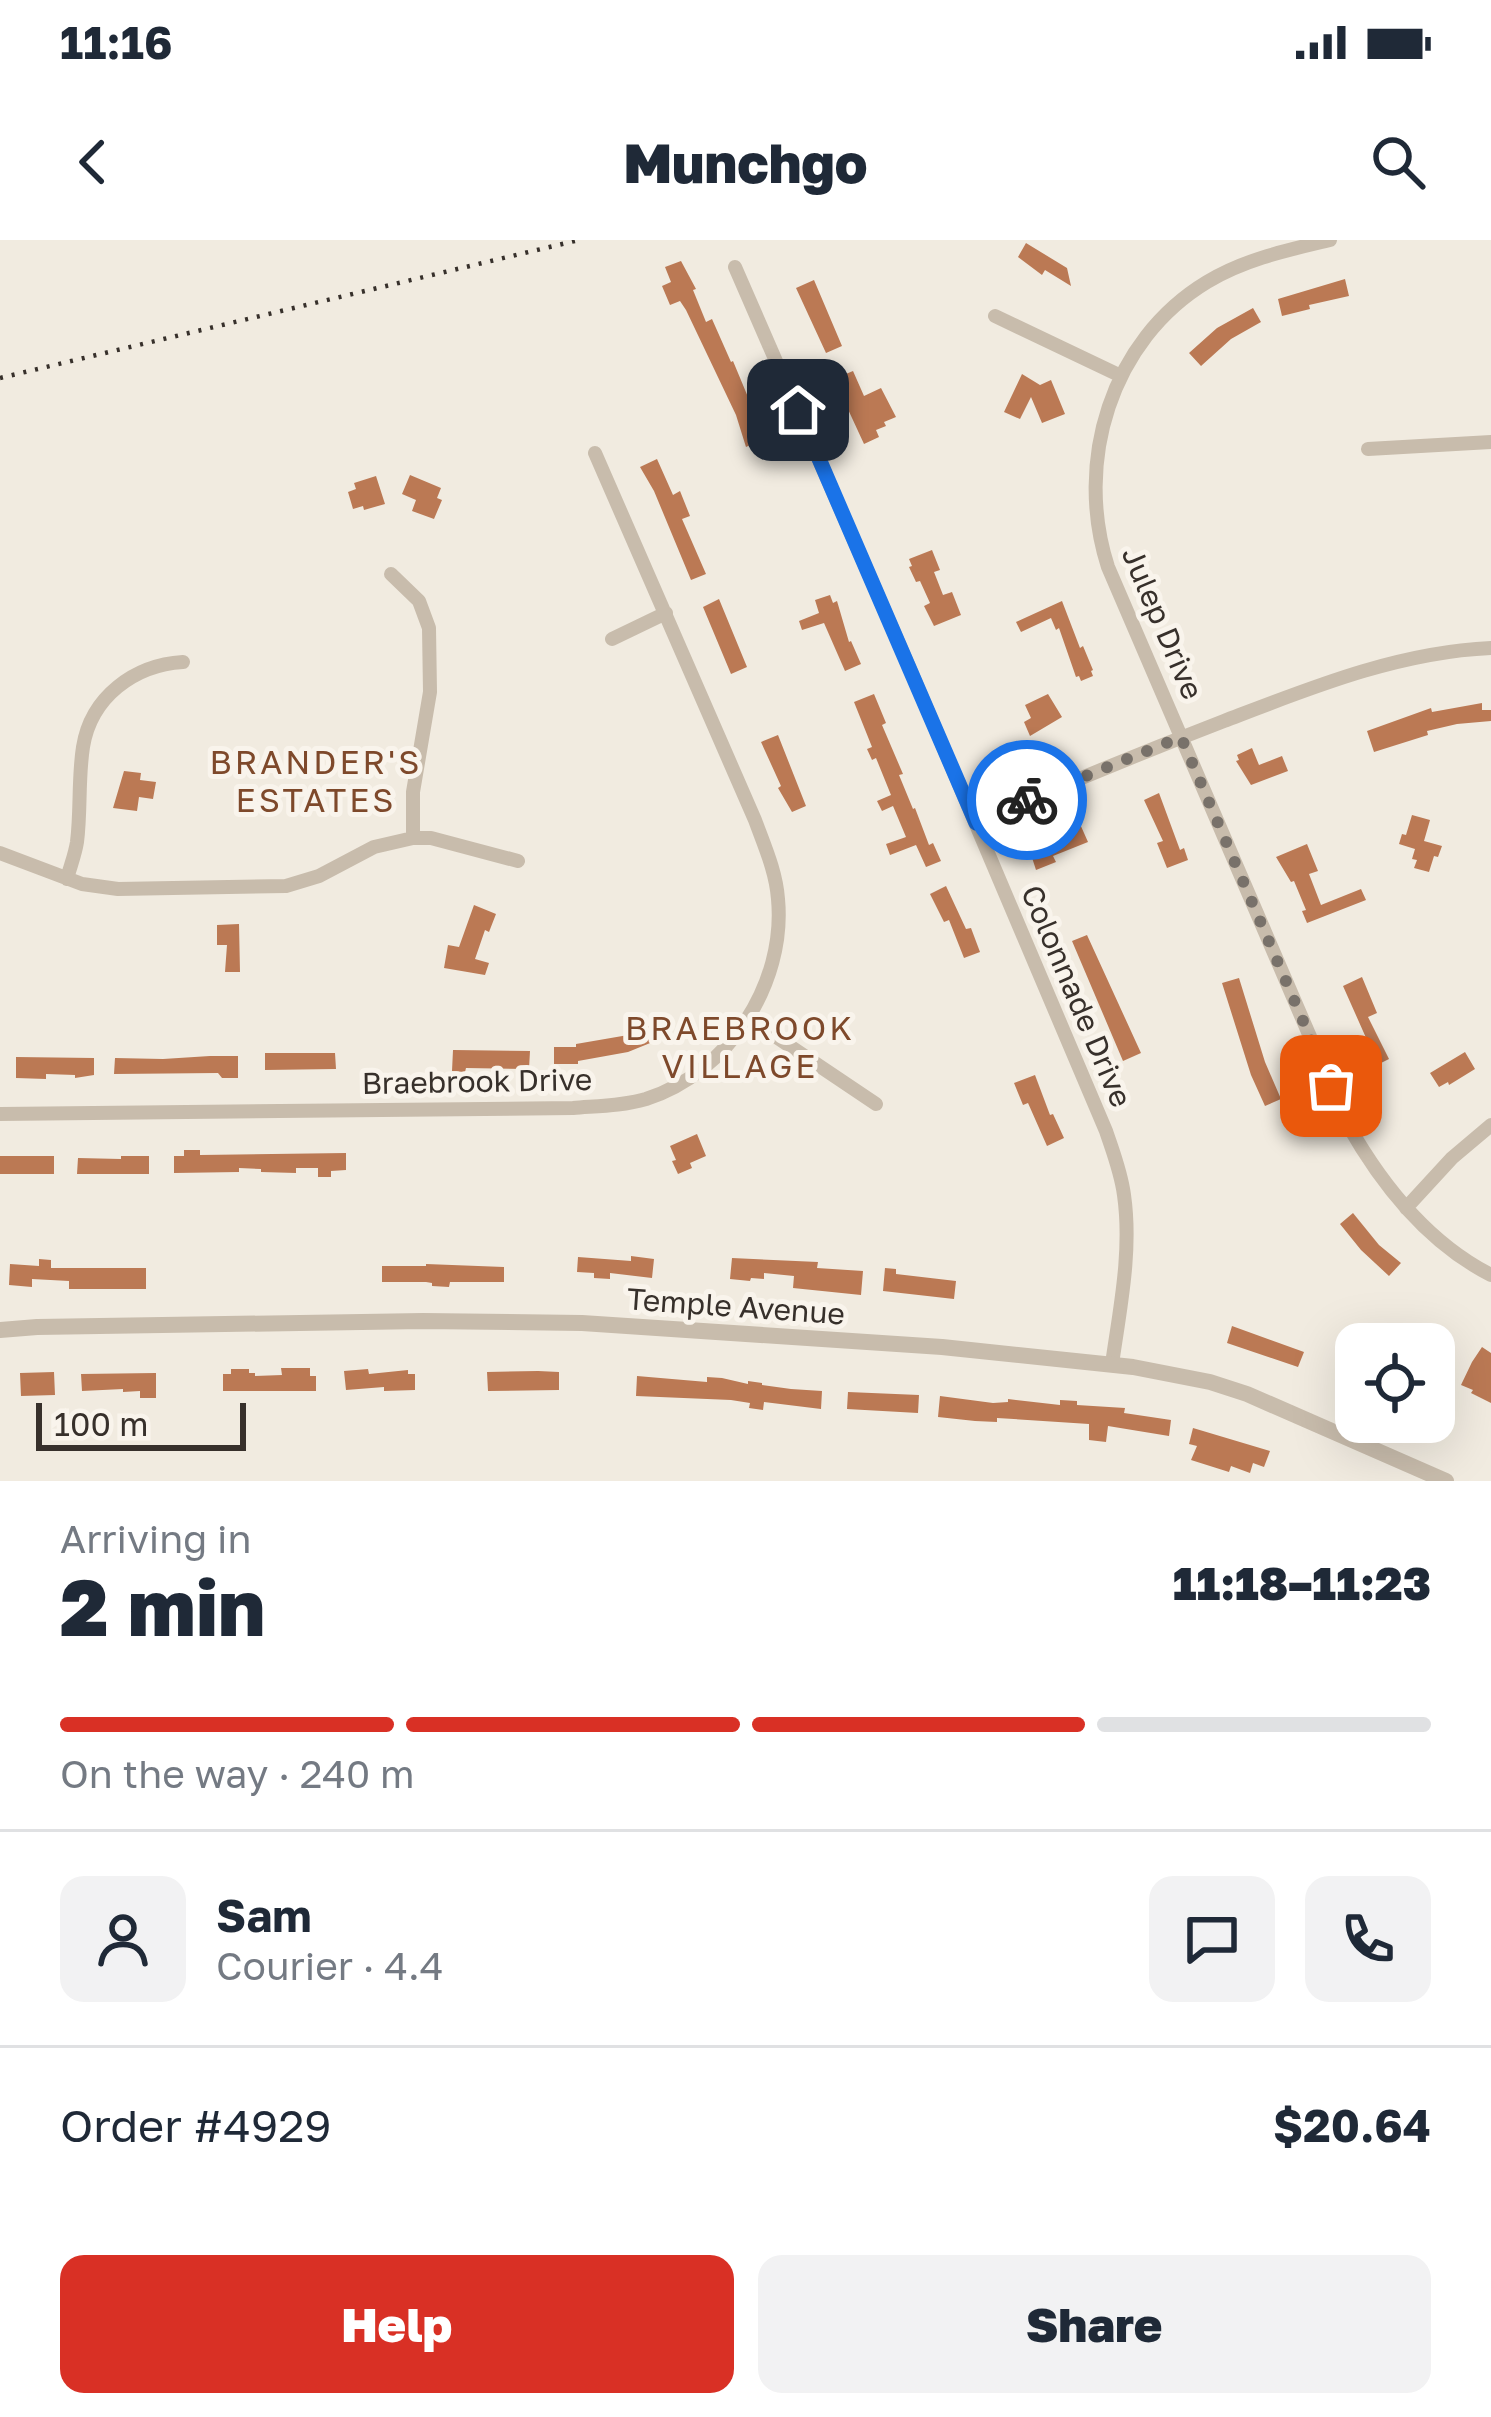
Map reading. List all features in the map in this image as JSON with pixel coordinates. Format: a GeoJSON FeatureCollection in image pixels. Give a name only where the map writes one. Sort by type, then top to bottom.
{"type":"FeatureCollection","features":[{"type":"Feature","properties":{"kind":"street","name":"Julep Drive"},"geometry":{"type":"LineString","coordinates":[[1330,240],[1245,263],[1199,287],[1154,326],[1121,376],[1103,422],[1096,505],[1100,542],[1348,1125],[1381,1179],[1406,1208],[1455,1252],[1491,1275]]}},
{"type":"Feature","properties":{"kind":"street","name":"Colonnade Drive"},"geometry":{"type":"LineString","coordinates":[[735,267],[1106,1131],[1120,1172],[1126,1212],[1126,1258],[1112,1364]]}},
{"type":"Feature","properties":{"kind":"street"},"geometry":{"type":"LineString","coordinates":[[995,316],[1121,376]]}},
{"type":"Feature","properties":{"kind":"street"},"geometry":{"type":"LineString","coordinates":[[1368,449],[1491,442]]}},
{"type":"Feature","properties":{"kind":"street","name":"Braebrook Drive"},"geometry":{"type":"LineString","coordinates":[[0,1114],[617,1105],[645,1099],[688,1079],[725,1048],[760,998],[776,944],[776,879],[755,820],[595,453]]}},
{"type":"Feature","properties":{"kind":"street"},"geometry":{"type":"LineString","coordinates":[[391,574],[419,601],[429,628],[430,692],[413,792],[413,838]]}},
{"type":"Feature","properties":{"kind":"street"},"geometry":{"type":"LineString","coordinates":[[612,639],[666,613]]}},
{"type":"Feature","properties":{"kind":"street"},"geometry":{"type":"LineString","coordinates":[[976,823],[1181,737],[1378,666],[1431,653],[1491,648]]}},
{"type":"Feature","properties":{"kind":"street"},"geometry":{"type":"LineString","coordinates":[[67,879],[76,845],[83,748],[93,717],[115,688],[133,675],[183,662]]}},
{"type":"Feature","properties":{"kind":"street"},"geometry":{"type":"LineString","coordinates":[[0,853],[67,879],[118,889],[286,886],[319,876],[374,847],[413,838],[431,838],[518,861]]}},
{"type":"Feature","properties":{"kind":"street"},"geometry":{"type":"LineString","coordinates":[[748,1018],[876,1104]]}},
{"type":"Feature","properties":{"kind":"street"},"geometry":{"type":"LineString","coordinates":[[1406,1208],[1491,1125]]}},
{"type":"Feature","properties":{"kind":"street","name":"Temple Avenue"},"geometry":{"type":"LineString","coordinates":[[0,1330],[512,1321],[942,1347],[1112,1364],[1172,1372],[1246,1394],[1446,1481]]}},
{"type":"Feature","properties":{"kind":"building"},"geometry":{"type":"Polygon","coordinates":[[[1026,243],[1067,268],[1071,286],[1045,270],[1042,275],[1018,257],[1026,243]]]}},
{"type":"Feature","properties":{"kind":"building"},"geometry":{"type":"Polygon","coordinates":[[[681,261],[706,322],[712,319],[733,361],[765,438],[746,447],[736,415],[686,310],[680,301],[670,305],[662,286],[671,282],[665,267],[681,261]]]}},
{"type":"Feature","properties":{"kind":"building"},"geometry":{"type":"Polygon","coordinates":[[[1345,279],[1349,296],[1282,316],[1278,299],[1345,279]]]}},
{"type":"Feature","properties":{"kind":"building"},"geometry":{"type":"Polygon","coordinates":[[[814,280],[842,346],[826,353],[796,288],[814,280]]]}},
{"type":"Feature","properties":{"kind":"building"},"geometry":{"type":"Polygon","coordinates":[[[1253,308],[1261,322],[1231,339],[1201,366],[1189,353],[1217,328],[1253,308]]]}},
{"type":"Feature","properties":{"kind":"building"},"geometry":{"type":"Polygon","coordinates":[[[853,371],[864,396],[881,388],[896,417],[876,430],[879,437],[864,444],[834,379],[853,371]]]}},
{"type":"Feature","properties":{"kind":"building"},"geometry":{"type":"Polygon","coordinates":[[[1022,374],[1040,385],[1051,380],[1065,414],[1042,423],[1031,397],[1020,419],[1004,412],[1022,374]]]}},
{"type":"Feature","properties":{"kind":"building"},"geometry":{"type":"Polygon","coordinates":[[[657,459],[673,495],[680,491],[690,516],[682,519],[706,574],[691,580],[640,467],[657,459]]]}},
{"type":"Feature","properties":{"kind":"building"},"geometry":{"type":"Polygon","coordinates":[[[410,475],[441,488],[437,498],[442,500],[434,519],[412,511],[416,500],[402,494],[410,475]]]}},
{"type":"Feature","properties":{"kind":"building"},"geometry":{"type":"Polygon","coordinates":[[[376,476],[385,504],[353,509],[348,492],[356,489],[354,483],[376,476]]]}},
{"type":"Feature","properties":{"kind":"building"},"geometry":{"type":"Polygon","coordinates":[[[932,550],[943,595],[952,592],[961,615],[934,626],[924,606],[930,603],[909,567],[909,559],[932,550]]]}},
{"type":"Feature","properties":{"kind":"building"},"geometry":{"type":"Polygon","coordinates":[[[830,595],[833,603],[837,601],[861,664],[845,671],[824,623],[802,630],[799,621],[819,613],[815,600],[830,595]]]}},
{"type":"Feature","properties":{"kind":"building"},"geometry":{"type":"Polygon","coordinates":[[[719,599],[747,667],[731,674],[703,607],[719,599]]]}},
{"type":"Feature","properties":{"kind":"building"},"geometry":{"type":"Polygon","coordinates":[[[1062,601],[1093,670],[1093,676],[1081,681],[1051,618],[1021,632],[1016,622],[1062,601]]]}},
{"type":"Feature","properties":{"kind":"building"},"geometry":{"type":"Polygon","coordinates":[[[874,694],[903,774],[899,775],[929,845],[933,843],[941,861],[926,867],[916,845],[890,855],[886,844],[906,837],[893,806],[882,811],[877,801],[891,795],[876,758],[872,760],[867,749],[872,747],[854,702],[874,694]]]}},
{"type":"Feature","properties":{"kind":"building"},"geometry":{"type":"Polygon","coordinates":[[[1048,694],[1062,717],[1030,736],[1024,722],[1031,718],[1025,705],[1048,694]]]}},
{"type":"Feature","properties":{"kind":"building"},"geometry":{"type":"Polygon","coordinates":[[[1482,703],[1482,710],[1491,710],[1491,721],[1427,731],[1428,735],[1374,752],[1367,731],[1431,708],[1432,712],[1482,703]]]}},
{"type":"Feature","properties":{"kind":"building"},"geometry":{"type":"Polygon","coordinates":[[[778,735],[806,806],[792,812],[761,742],[778,735]]]}},
{"type":"Feature","properties":{"kind":"building"},"geometry":{"type":"Polygon","coordinates":[[[1252,748],[1259,765],[1282,756],[1288,771],[1251,785],[1236,761],[1237,755],[1252,748]]]}},
{"type":"Feature","properties":{"kind":"building"},"geometry":{"type":"Polygon","coordinates":[[[124,771],[141,773],[140,780],[156,782],[153,799],[139,797],[137,811],[113,808],[124,771]]]}},
{"type":"Feature","properties":{"kind":"building"},"geometry":{"type":"Polygon","coordinates":[[[1159,793],[1188,860],[1167,868],[1157,843],[1163,841],[1144,800],[1159,793]]]}},
{"type":"Feature","properties":{"kind":"building"},"geometry":{"type":"Polygon","coordinates":[[[1412,815],[1430,820],[1424,841],[1442,846],[1429,872],[1414,868],[1415,849],[1399,844],[1412,815]]]}},
{"type":"Feature","properties":{"kind":"building"},"geometry":{"type":"Polygon","coordinates":[[[1080,824],[1088,842],[1053,856],[1056,862],[1036,870],[1026,839],[1042,832],[1045,838],[1080,824]]]}},
{"type":"Feature","properties":{"kind":"building"},"geometry":{"type":"Polygon","coordinates":[[[1307,844],[1318,871],[1309,874],[1321,905],[1361,889],[1366,900],[1307,923],[1294,881],[1276,857],[1307,844]]]}},
{"type":"Feature","properties":{"kind":"building"},"geometry":{"type":"Polygon","coordinates":[[[946,886],[980,952],[964,958],[949,920],[944,922],[930,894],[946,886]]]}},
{"type":"Feature","properties":{"kind":"building"},"geometry":{"type":"Polygon","coordinates":[[[474,905],[496,914],[475,959],[489,963],[485,975],[444,968],[448,945],[459,947],[474,905]]]}},
{"type":"Feature","properties":{"kind":"building"},"geometry":{"type":"Polygon","coordinates":[[[239,924],[240,972],[225,972],[227,945],[217,945],[217,925],[239,924]]]}},
{"type":"Feature","properties":{"kind":"building"},"geometry":{"type":"Polygon","coordinates":[[[1087,935],[1141,1053],[1123,1061],[1072,941],[1087,935]]]}},
{"type":"Feature","properties":{"kind":"building"},"geometry":{"type":"Polygon","coordinates":[[[1362,977],[1377,1013],[1368,1017],[1389,1059],[1371,1068],[1362,1042],[1367,1040],[1343,986],[1362,977]]]}},
{"type":"Feature","properties":{"kind":"building"},"geometry":{"type":"Polygon","coordinates":[[[1239,978],[1281,1099],[1265,1106],[1222,983],[1239,978]]]}},
{"type":"Feature","properties":{"kind":"building"},"geometry":{"type":"Polygon","coordinates":[[[646,1018],[649,1026],[659,1022],[665,1037],[628,1052],[578,1064],[554,1064],[554,1047],[634,1034],[630,1024],[646,1018]]]}},
{"type":"Feature","properties":{"kind":"building"},"geometry":{"type":"Polygon","coordinates":[[[453,1050],[530,1051],[529,1069],[452,1071],[453,1050]]]}},
{"type":"Feature","properties":{"kind":"building"},"geometry":{"type":"Polygon","coordinates":[[[1465,1052],[1475,1069],[1439,1087],[1430,1073],[1465,1052]]]}},
{"type":"Feature","properties":{"kind":"building"},"geometry":{"type":"Polygon","coordinates":[[[265,1053],[335,1053],[336,1069],[265,1070],[265,1053]]]}},
{"type":"Feature","properties":{"kind":"building"},"geometry":{"type":"Polygon","coordinates":[[[238,1056],[238,1078],[222,1078],[218,1073],[114,1074],[115,1058],[238,1056]]]}},
{"type":"Feature","properties":{"kind":"building"},"geometry":{"type":"Polygon","coordinates":[[[16,1057],[94,1058],[94,1075],[16,1078],[16,1057]]]}},
{"type":"Feature","properties":{"kind":"building"},"geometry":{"type":"Polygon","coordinates":[[[1035,1075],[1064,1138],[1047,1146],[1014,1083],[1035,1075]]]}},
{"type":"Feature","properties":{"kind":"building"},"geometry":{"type":"Polygon","coordinates":[[[697,1134],[706,1156],[678,1174],[670,1146],[697,1134]]]}},
{"type":"Feature","properties":{"kind":"building"},"geometry":{"type":"Polygon","coordinates":[[[184,1150],[200,1150],[200,1155],[346,1153],[346,1170],[331,1171],[331,1177],[318,1177],[318,1168],[296,1168],[296,1173],[239,1168],[239,1172],[174,1173],[174,1156],[184,1156],[184,1150]]]}},
{"type":"Feature","properties":{"kind":"building"},"geometry":{"type":"Polygon","coordinates":[[[0,1156],[54,1156],[54,1174],[0,1174],[0,1156]]]}},
{"type":"Feature","properties":{"kind":"building"},"geometry":{"type":"Polygon","coordinates":[[[149,1156],[149,1174],[77,1174],[78,1158],[149,1156]]]}},
{"type":"Feature","properties":{"kind":"building"},"geometry":{"type":"Polygon","coordinates":[[[1353,1213],[1401,1263],[1389,1276],[1340,1224],[1353,1213]]]}},
{"type":"Feature","properties":{"kind":"building"},"geometry":{"type":"Polygon","coordinates":[[[631,1256],[654,1259],[652,1278],[610,1273],[610,1279],[594,1278],[594,1273],[577,1272],[578,1257],[631,1261],[631,1256]]]}},
{"type":"Feature","properties":{"kind":"building"},"geometry":{"type":"Polygon","coordinates":[[[732,1258],[818,1262],[817,1268],[863,1271],[861,1295],[793,1288],[794,1276],[764,1273],[764,1279],[730,1279],[732,1258]]]}},
{"type":"Feature","properties":{"kind":"building"},"geometry":{"type":"Polygon","coordinates":[[[39,1259],[51,1260],[51,1268],[146,1268],[146,1289],[69,1289],[69,1281],[32,1279],[32,1287],[9,1285],[10,1264],[39,1266],[39,1259]]]}},
{"type":"Feature","properties":{"kind":"building"},"geometry":{"type":"Polygon","coordinates":[[[382,1266],[504,1267],[504,1282],[450,1282],[449,1287],[382,1282],[382,1266]]]}},
{"type":"Feature","properties":{"kind":"building"},"geometry":{"type":"Polygon","coordinates":[[[885,1268],[896,1269],[896,1274],[956,1281],[954,1299],[883,1291],[885,1268]]]}},
{"type":"Feature","properties":{"kind":"building"},"geometry":{"type":"Polygon","coordinates":[[[1232,1326],[1304,1352],[1298,1367],[1227,1343],[1232,1326]]]}},
{"type":"Feature","properties":{"kind":"building"},"geometry":{"type":"Polygon","coordinates":[[[1482,1347],[1491,1353],[1491,1403],[1461,1385],[1482,1347]]]}},
{"type":"Feature","properties":{"kind":"building"},"geometry":{"type":"Polygon","coordinates":[[[281,1368],[310,1368],[310,1376],[316,1376],[316,1391],[223,1391],[223,1374],[231,1374],[231,1369],[249,1369],[255,1376],[282,1375],[281,1368]]]}},
{"type":"Feature","properties":{"kind":"building"},"geometry":{"type":"Polygon","coordinates":[[[368,1369],[369,1374],[408,1370],[415,1374],[415,1390],[346,1390],[344,1371],[368,1369]]]}},
{"type":"Feature","properties":{"kind":"building"},"geometry":{"type":"Polygon","coordinates":[[[54,1372],[55,1395],[21,1396],[20,1373],[54,1372]]]}},
{"type":"Feature","properties":{"kind":"building"},"geometry":{"type":"Polygon","coordinates":[[[487,1372],[559,1372],[559,1390],[488,1391],[487,1372]]]}},
{"type":"Feature","properties":{"kind":"building"},"geometry":{"type":"Polygon","coordinates":[[[156,1373],[156,1398],[140,1398],[140,1391],[123,1389],[82,1391],[81,1374],[156,1373]]]}},
{"type":"Feature","properties":{"kind":"building"},"geometry":{"type":"Polygon","coordinates":[[[637,1376],[707,1382],[707,1377],[722,1378],[822,1391],[821,1409],[764,1402],[763,1410],[731,1400],[636,1396],[637,1376]]]}},
{"type":"Feature","properties":{"kind":"building"},"geometry":{"type":"Polygon","coordinates":[[[848,1392],[919,1395],[918,1413],[847,1409],[848,1392]]]}},
{"type":"Feature","properties":{"kind":"building"},"geometry":{"type":"Polygon","coordinates":[[[940,1396],[993,1403],[1008,1399],[1060,1405],[1060,1400],[1077,1401],[1077,1405],[1125,1408],[1124,1413],[1171,1420],[1169,1436],[1108,1426],[1106,1442],[1089,1440],[1089,1424],[938,1417],[940,1396]]]}},
{"type":"Feature","properties":{"kind":"building"},"geometry":{"type":"Polygon","coordinates":[[[1193,1428],[1270,1451],[1264,1467],[1253,1463],[1250,1473],[1231,1466],[1229,1472],[1191,1460],[1197,1446],[1189,1444],[1193,1428]]]}},
{"type":"Feature","properties":{"kind":"railway"},"geometry":{"type":"LineString","coordinates":[[0,378],[579,240]]}},
{"type":"Feature","properties":{"kind":"way so far"},"geometry":{"type":"LineString","coordinates":[[1027,800],[1181,737],[1331,1086]]}},
{"type":"Feature","properties":{"kind":"district","name":"BRANDER'S ESTATES"},"geometry":{"type":"Point","coordinates":[316,780]}},
{"type":"Feature","properties":{"kind":"district","name":"BRAEBROOK VILLAGE"},"geometry":{"type":"Point","coordinates":[740,1046]}},
{"type":"Feature","properties":{"kind":"route"},"geometry":{"type":"LineString","coordinates":[[798,410],[976,823],[1027,800]]}}]}
